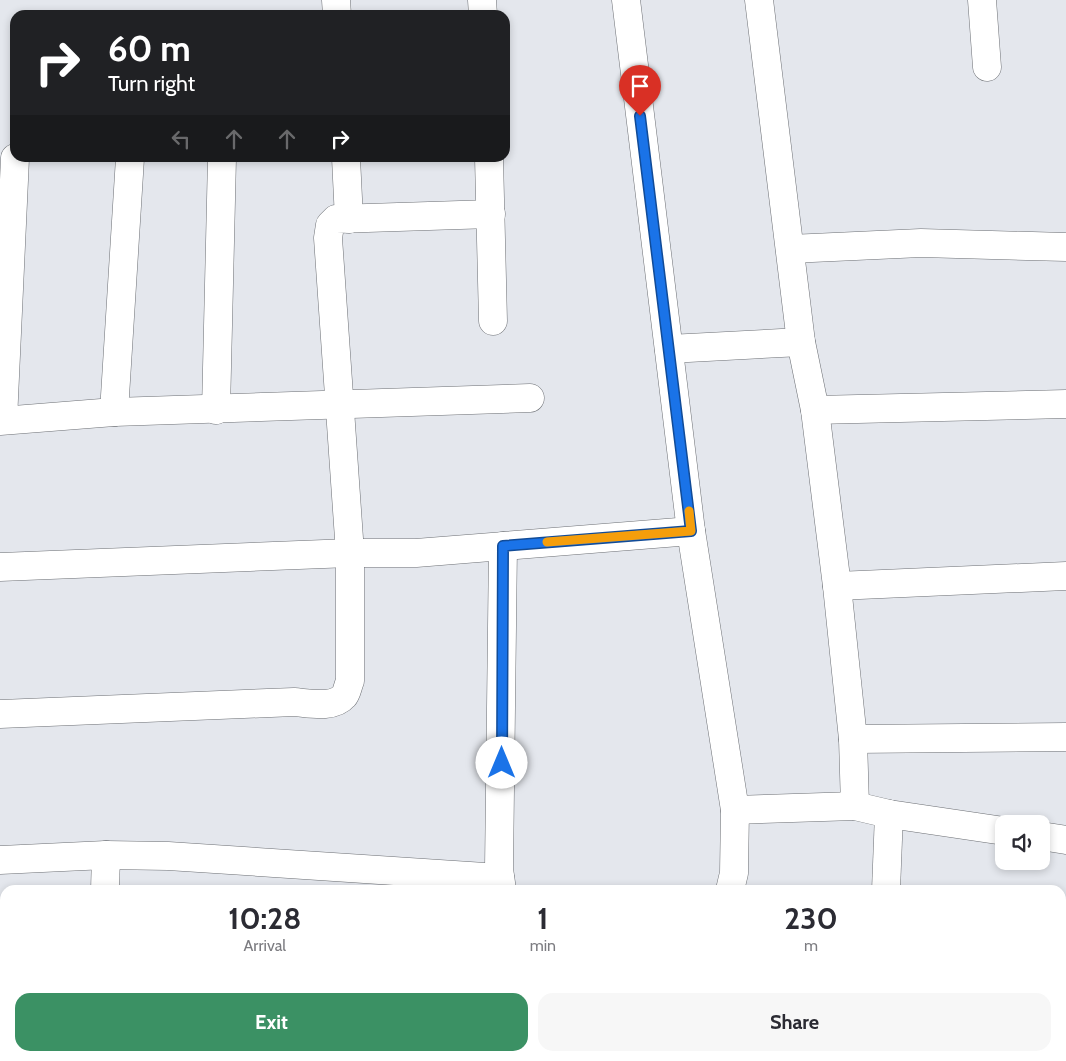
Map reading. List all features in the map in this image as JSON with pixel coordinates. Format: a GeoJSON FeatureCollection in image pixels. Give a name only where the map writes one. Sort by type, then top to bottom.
{"type":"FeatureCollection","features":[{"type":"Feature","properties":{"kind":"street"},"geometry":{"type":"LineString","coordinates":[[626,0],[691,531],[736,810],[734,873],[731,885]]}},
{"type":"Feature","properties":{"kind":"street"},"geometry":{"type":"LineString","coordinates":[[759,0],[801,342],[816,410],[837,586],[853,739],[855,806]]}},
{"type":"Feature","properties":{"kind":"street"},"geometry":{"type":"LineString","coordinates":[[982,0],[987,67]]}},
{"type":"Feature","properties":{"kind":"street"},"geometry":{"type":"LineString","coordinates":[[114,412],[130,162]]}},
{"type":"Feature","properties":{"kind":"street"},"geometry":{"type":"LineString","coordinates":[[216,410],[222,162]]}},
{"type":"Feature","properties":{"kind":"street"},"geometry":{"type":"LineString","coordinates":[[346,162],[349,219]]}},
{"type":"Feature","properties":{"kind":"street"},"geometry":{"type":"LineString","coordinates":[[489,162],[492,214],[493,321]]}},
{"type":"Feature","properties":{"kind":"street"},"geometry":{"type":"LineString","coordinates":[[10,167],[1,420],[114,412],[530,398]]}},
{"type":"Feature","properties":{"kind":"street"},"geometry":{"type":"LineString","coordinates":[[0,714],[335,702],[344,696],[350,681],[350,553],[328,238],[330,225],[336,219],[492,214]]}},
{"type":"Feature","properties":{"kind":"street"},"geometry":{"type":"LineString","coordinates":[[790,249],[920,243],[1066,247]]}},
{"type":"Feature","properties":{"kind":"street"},"geometry":{"type":"LineString","coordinates":[[669,349],[801,342]]}},
{"type":"Feature","properties":{"kind":"street"},"geometry":{"type":"LineString","coordinates":[[816,410],[1066,404]]}},
{"type":"Feature","properties":{"kind":"street"},"geometry":{"type":"LineString","coordinates":[[0,567],[350,553],[416,553],[691,531]]}},
{"type":"Feature","properties":{"kind":"street"},"geometry":{"type":"LineString","coordinates":[[0,860],[106,855],[168,856],[434,882],[501,884],[503,546]]}},
{"type":"Feature","properties":{"kind":"street"},"geometry":{"type":"LineString","coordinates":[[837,586],[1066,576]]}},
{"type":"Feature","properties":{"kind":"street"},"geometry":{"type":"LineString","coordinates":[[853,739],[1066,738]]}},
{"type":"Feature","properties":{"kind":"street"},"geometry":{"type":"LineString","coordinates":[[736,810],[855,806],[889,814],[995,830]]}},
{"type":"Feature","properties":{"kind":"street"},"geometry":{"type":"LineString","coordinates":[[886,885],[889,814]]}},
{"type":"Feature","properties":{"kind":"street"},"geometry":{"type":"LineString","coordinates":[[1050,837],[1066,840]]}},
{"type":"Feature","properties":{"kind":"street"},"geometry":{"type":"LineString","coordinates":[[105,885],[106,855]]}},
{"type":"Feature","properties":{"kind":"slow traffic"},"geometry":{"type":"LineString","coordinates":[[547,542],[691,531],[689,511]]}},
{"type":"Feature","properties":{"kind":"route"},"geometry":{"type":"LineString","coordinates":[[502,763],[503,546],[691,531],[640,116]]}}]}
